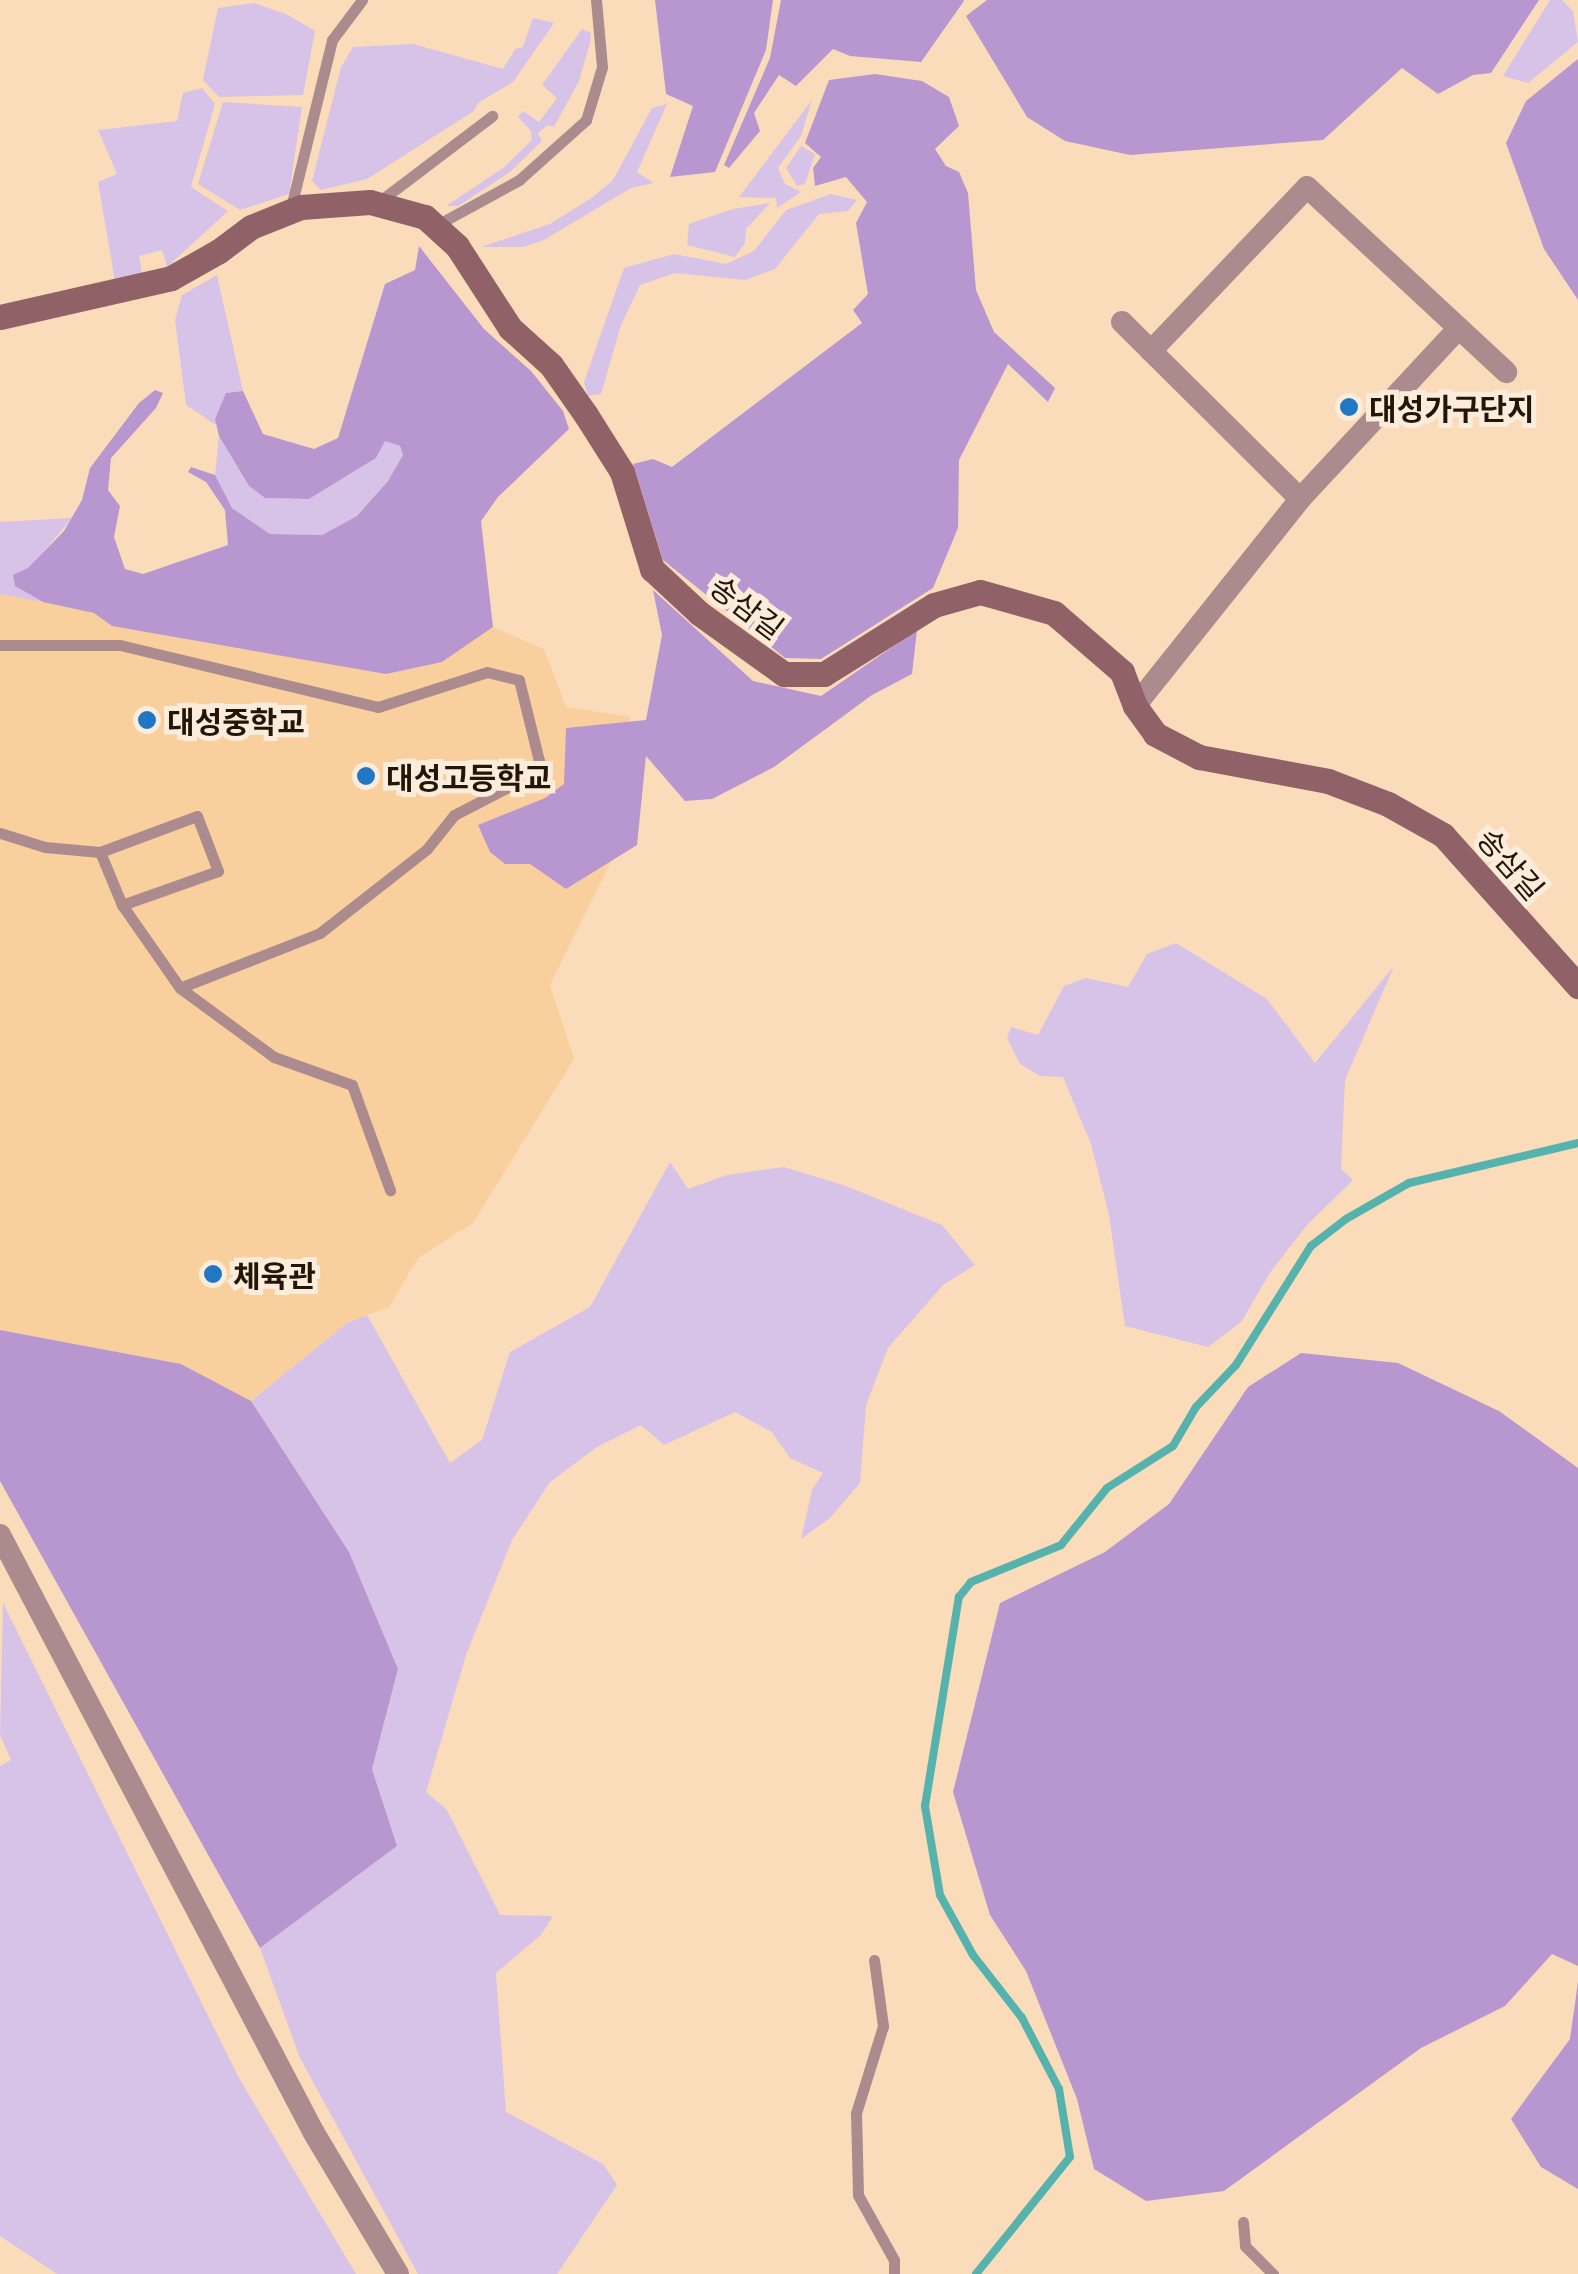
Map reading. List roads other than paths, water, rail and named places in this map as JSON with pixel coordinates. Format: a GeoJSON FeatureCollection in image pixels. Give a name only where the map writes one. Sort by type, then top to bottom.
{"type":"FeatureCollection","features":[{"type":"Feature","properties":{"kind":"street"},"geometry":{"type":"LineString","coordinates":[[1151,351],[1307,187],[1506,372]]}},
{"type":"Feature","properties":{"kind":"street","name":"송삼길"},"geometry":{"type":"LineString","coordinates":[[0,317],[172,278],[219,252],[251,227],[290,211],[377,204],[425,217],[457,246],[510,328],[552,365],[604,444],[622,472],[652,569],[699,613],[784,674],[824,674],[934,606],[980,592],[1054,613],[1122,672],[1135,706],[1155,734],[1199,757],[1328,780],[1388,804],[1444,835],[1578,986]]}},
{"type":"Feature","properties":{"kind":"street"},"geometry":{"type":"LineString","coordinates":[[1122,322],[1300,499]]}},
{"type":"Feature","properties":{"kind":"street"},"geometry":{"type":"LineString","coordinates":[[1135,706],[1300,499],[1457,330]]}},
{"type":"Feature","properties":{"kind":"street"},"geometry":{"type":"LineString","coordinates":[[0,1535],[314,2134],[398,2274]]}},
{"type":"Feature","properties":{"kind":"lane"},"geometry":{"type":"LineString","coordinates":[[290,211],[332,40],[362,0]]}},
{"type":"Feature","properties":{"kind":"lane"},"geometry":{"type":"LineString","coordinates":[[435,226],[518,180],[586,120],[602,67],[596,0]]}},
{"type":"Feature","properties":{"kind":"lane"},"geometry":{"type":"LineString","coordinates":[[377,204],[492,116]]}},
{"type":"Feature","properties":{"kind":"lane"},"geometry":{"type":"LineString","coordinates":[[0,644],[120,645],[378,707],[487,672],[519,680],[539,761],[531,775],[454,815],[427,849],[320,933],[180,988]]}},
{"type":"Feature","properties":{"kind":"lane"},"geometry":{"type":"LineString","coordinates":[[0,833],[46,847],[100,852],[197,816],[218,871],[122,905]]}},
{"type":"Feature","properties":{"kind":"lane"},"geometry":{"type":"LineString","coordinates":[[100,852],[122,905],[180,988],[274,1057],[352,1085],[390,1190]]}},
{"type":"Feature","properties":{"kind":"lane"},"geometry":{"type":"LineString","coordinates":[[874,1960],[883,2026],[856,2113],[858,2195],[894,2260],[894,2274]]}},
{"type":"Feature","properties":{"kind":"lane"},"geometry":{"type":"LineString","coordinates":[[1243,2222],[1245,2246],[1272,2274]]}},
{"type":"Feature","properties":{"kind":"waterway"},"geometry":{"type":"LineString","coordinates":[[976,2274],[1070,2157],[1059,2089],[1022,2018],[973,1955],[940,1895],[925,1806],[959,1597],[971,1582],[1061,1545],[1107,1488],[1173,1446],[1196,1407],[1236,1365],[1311,1246],[1346,1219],[1409,1183],[1578,1143]]}},
{"type":"Feature","properties":{"kind":"place","name":"대성가구단지"},"geometry":{"type":"Point","coordinates":[1349,407]}},
{"type":"Feature","properties":{"kind":"place","name":"대성중학교"},"geometry":{"type":"Point","coordinates":[147,720]}},
{"type":"Feature","properties":{"kind":"place","name":"대성고등학교"},"geometry":{"type":"Point","coordinates":[366,776]}},
{"type":"Feature","properties":{"kind":"place","name":"체육관"},"geometry":{"type":"Point","coordinates":[213,1274]}}]}
